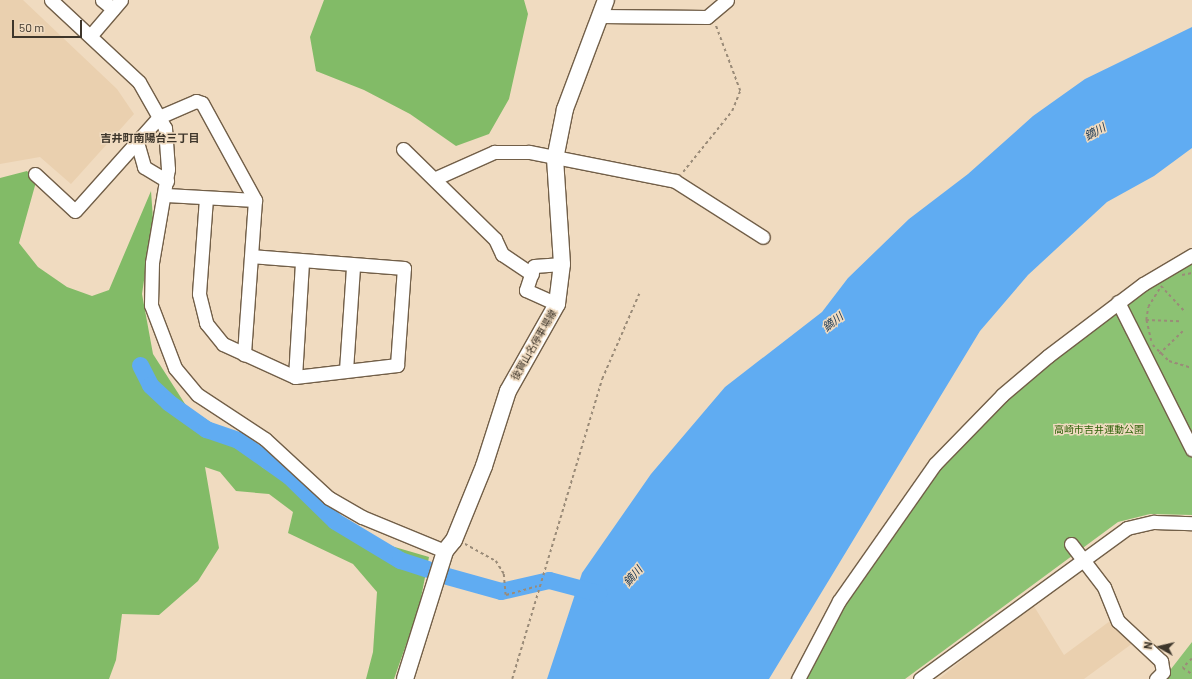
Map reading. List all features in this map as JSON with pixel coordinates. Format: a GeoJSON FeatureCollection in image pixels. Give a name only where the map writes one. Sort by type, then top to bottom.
{"type":"FeatureCollection","features":[{"type":"Feature","properties":{"kind":"main road","name":"後賀山名停車場線"},"geometry":{"type":"LineString","coordinates":[[405,679],[450,545],[484,466],[508,391],[557,304],[562,264],[555,159],[565,109],[606,0]]}},
{"type":"Feature","properties":{"kind":"street"},"geometry":{"type":"LineString","coordinates":[[51,0],[91,35],[139,82],[159,117],[168,148],[167,181],[166,195],[152,263],[151,305],[175,368],[198,395],[265,439],[329,498],[362,517],[450,545]]}},
{"type":"Feature","properties":{"kind":"street"},"geometry":{"type":"LineString","coordinates":[[91,35],[117,5],[102,0]]}},
{"type":"Feature","properties":{"kind":"street"},"geometry":{"type":"LineString","coordinates":[[600,16],[712,15],[727,0]]}},
{"type":"Feature","properties":{"kind":"street"},"geometry":{"type":"LineString","coordinates":[[35,174],[75,211],[159,117],[196,102],[202,103],[255,200],[253,256],[244,355]]}},
{"type":"Feature","properties":{"kind":"street"},"geometry":{"type":"LineString","coordinates":[[137,142],[144,167],[167,181]]}},
{"type":"Feature","properties":{"kind":"street"},"geometry":{"type":"LineString","coordinates":[[403,149],[436,178],[470,218],[495,239],[502,254],[532,274]]}},
{"type":"Feature","properties":{"kind":"street"},"geometry":{"type":"LineString","coordinates":[[436,178],[494,152],[529,152],[555,159],[675,181],[763,237]]}},
{"type":"Feature","properties":{"kind":"street"},"geometry":{"type":"LineString","coordinates":[[166,195],[255,200]]}},
{"type":"Feature","properties":{"kind":"street"},"geometry":{"type":"LineString","coordinates":[[206,198],[200,308],[216,337],[244,355],[294,377],[397,365],[404,268],[302,262],[253,256]]}},
{"type":"Feature","properties":{"kind":"street"},"geometry":{"type":"LineString","coordinates":[[798,679],[838,601],[935,464],[1002,395],[1118,302],[1156,282],[1192,255]]}},
{"type":"Feature","properties":{"kind":"street"},"geometry":{"type":"LineString","coordinates":[[294,377],[302,262]]}},
{"type":"Feature","properties":{"kind":"street"},"geometry":{"type":"LineString","coordinates":[[557,304],[526,290],[534,266],[562,264]]}},
{"type":"Feature","properties":{"kind":"street"},"geometry":{"type":"LineString","coordinates":[[346,370],[353,266]]}},
{"type":"Feature","properties":{"kind":"street"},"geometry":{"type":"LineString","coordinates":[[1118,302],[1192,449]]}},
{"type":"Feature","properties":{"kind":"street"},"geometry":{"type":"LineString","coordinates":[[920,679],[1081,558],[1127,528],[1154,522],[1192,523]]}},
{"type":"Feature","properties":{"kind":"street"},"geometry":{"type":"LineString","coordinates":[[1071,544],[1104,587],[1118,621],[1161,661],[1163,672],[1156,679]]}},
{"type":"Feature","properties":{"kind":"path"},"geometry":{"type":"LineString","coordinates":[[675,181],[723,124],[740,91],[712,15]]}},
{"type":"Feature","properties":{"kind":"path"},"geometry":{"type":"LineString","coordinates":[[1177,277],[1192,274]]}},
{"type":"Feature","properties":{"kind":"path"},"geometry":{"type":"LineString","coordinates":[[1156,282],[1166,283]]}},
{"type":"Feature","properties":{"kind":"path"},"geometry":{"type":"LineString","coordinates":[[1156,282],[1184,311]]}},
{"type":"Feature","properties":{"kind":"path"},"geometry":{"type":"LineString","coordinates":[[1156,282],[1146,320],[1152,344],[1159,354],[1169,361],[1192,368]]}},
{"type":"Feature","properties":{"kind":"path"},"geometry":{"type":"LineString","coordinates":[[450,545],[477,548],[496,561],[504,574],[504,593],[537,586],[543,581],[602,379],[639,294]]}},
{"type":"Feature","properties":{"kind":"path"},"geometry":{"type":"LineString","coordinates":[[1146,320],[1180,321]]}},
{"type":"Feature","properties":{"kind":"path"},"geometry":{"type":"LineString","coordinates":[[1149,363],[1183,331]]}},
{"type":"Feature","properties":{"kind":"path"},"geometry":{"type":"LineString","coordinates":[[512,679],[537,586]]}},
{"type":"Feature","properties":{"kind":"path"},"geometry":{"type":"LineString","coordinates":[[1192,659],[1183,668],[1192,674]]}},
{"type":"Feature","properties":{"kind":"shaded area"},"geometry":{"type":"Polygon","coordinates":[[[0,0],[23,0],[117,89],[134,114],[71,184],[40,157],[0,164],[0,0]]]}},
{"type":"Feature","properties":{"kind":"shaded area"},"geometry":{"type":"Polygon","coordinates":[[[1032,603],[1064,655],[1110,621],[1133,643],[1084,679],[939,679],[1032,603]]]}},
{"type":"Feature","properties":{"kind":"green space"},"geometry":{"type":"Polygon","coordinates":[[[324,0],[524,0],[528,14],[509,99],[489,134],[456,146],[410,114],[364,90],[316,71],[310,37],[324,0]]]}},
{"type":"Feature","properties":{"kind":"green space"},"geometry":{"type":"Polygon","coordinates":[[[27,171],[36,182],[19,243],[38,267],[67,287],[92,296],[109,290],[151,191],[153,219],[142,294],[153,354],[187,407],[226,432],[262,467],[381,543],[429,557],[419,608],[394,679],[366,679],[373,652],[377,592],[353,564],[288,533],[293,512],[269,494],[236,491],[220,472],[205,467],[219,548],[198,581],[159,615],[122,614],[116,660],[109,679],[0,679],[0,178],[27,171]]]}},
{"type":"Feature","properties":{"kind":"green space","name":"高崎市吉井運動公園"},"geometry":{"type":"Polygon","coordinates":[[[1192,251],[1192,515],[1150,514],[1118,522],[905,679],[794,679],[808,646],[836,599],[964,428],[1192,251]]]}},
{"type":"Feature","properties":{"kind":"green space"},"geometry":{"type":"Polygon","coordinates":[[[1192,642],[1192,679],[1163,679],[1164,678],[1192,642]]]}},
{"type":"Feature","properties":{"kind":"water","name":"鏑川"},"geometry":{"type":"Polygon","coordinates":[[[1192,27],[1192,148],[1154,176],[1107,202],[1028,275],[980,331],[769,679],[547,679],[582,573],[651,474],[725,387],[822,312],[848,278],[909,219],[968,174],[1033,116],[1085,79],[1192,27]]]}},
{"type":"Feature","properties":{"kind":"waterway"},"geometry":{"type":"LineString","coordinates":[[140,365],[150,385],[168,402],[206,429],[238,440],[289,476],[335,521],[400,560],[428,569]]}},
{"type":"Feature","properties":{"kind":"waterway"},"geometry":{"type":"LineString","coordinates":[[447,576],[501,591],[549,580],[598,593]]}},
{"type":"Feature","properties":{"kind":"district","name":"吉井町南陽台三丁目"},"geometry":{"type":"Point","coordinates":[150,138]}}]}
